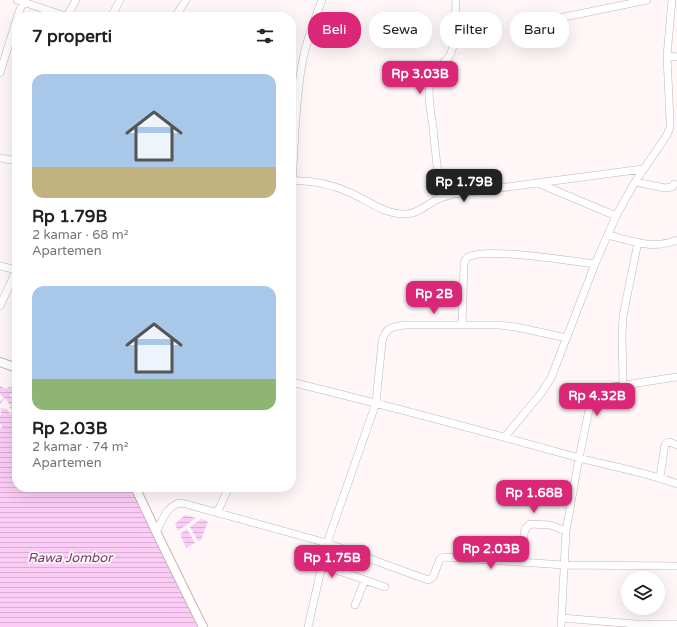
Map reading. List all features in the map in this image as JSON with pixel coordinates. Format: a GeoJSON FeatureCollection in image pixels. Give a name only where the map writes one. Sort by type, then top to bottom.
{"type":"FeatureCollection","features":[{"type":"Feature","properties":{"kind":"street"},"geometry":{"type":"LineString","coordinates":[[70,12],[76,0]]}},
{"type":"Feature","properties":{"kind":"street"},"geometry":{"type":"LineString","coordinates":[[114,12],[120,0]]}},
{"type":"Feature","properties":{"kind":"street"},"geometry":{"type":"LineString","coordinates":[[178,12],[186,0]]}},
{"type":"Feature","properties":{"kind":"street"},"geometry":{"type":"LineString","coordinates":[[296,112],[302,64],[307,43],[322,0]]}},
{"type":"Feature","properties":{"kind":"street"},"geometry":{"type":"LineString","coordinates":[[441,197],[430,108],[429,87],[431,77],[434,72],[445,61],[451,52],[456,0]]}},
{"type":"Feature","properties":{"kind":"street"},"geometry":{"type":"LineString","coordinates":[[569,16],[647,0]]}},
{"type":"Feature","properties":{"kind":"street"},"geometry":{"type":"LineString","coordinates":[[505,437],[547,385],[567,338],[595,264],[616,216],[634,182],[663,142],[670,127],[667,56],[672,0]]}},
{"type":"Feature","properties":{"kind":"street"},"geometry":{"type":"LineString","coordinates":[[18,12],[20,1],[53,12]]}},
{"type":"Feature","properties":{"kind":"street"},"geometry":{"type":"LineString","coordinates":[[0,73],[12,34]]}},
{"type":"Feature","properties":{"kind":"street"},"geometry":{"type":"LineString","coordinates":[[667,56],[677,57]]}},
{"type":"Feature","properties":{"kind":"street"},"geometry":{"type":"LineString","coordinates":[[0,158],[12,160]]}},
{"type":"Feature","properties":{"kind":"street"},"geometry":{"type":"LineString","coordinates":[[296,181],[312,182],[336,187],[350,192],[385,210],[399,214],[409,214],[441,197],[643,169]]}},
{"type":"Feature","properties":{"kind":"street"},"geometry":{"type":"LineString","coordinates":[[634,182],[665,188],[672,188],[674,184]]}},
{"type":"Feature","properties":{"kind":"street"},"geometry":{"type":"LineString","coordinates":[[538,183],[616,216]]}},
{"type":"Feature","properties":{"kind":"street"},"geometry":{"type":"LineString","coordinates":[[608,235],[657,245],[677,240]]}},
{"type":"Feature","properties":{"kind":"street"},"geometry":{"type":"LineString","coordinates":[[623,384],[622,335],[624,316],[638,242]]}},
{"type":"Feature","properties":{"kind":"street"},"geometry":{"type":"LineString","coordinates":[[462,324],[464,265],[470,256],[497,253],[595,264]]}},
{"type":"Feature","properties":{"kind":"street"},"geometry":{"type":"LineString","coordinates":[[0,266],[12,269]]}},
{"type":"Feature","properties":{"kind":"street"},"geometry":{"type":"LineString","coordinates":[[0,306],[12,281]]}},
{"type":"Feature","properties":{"kind":"street"},"geometry":{"type":"LineString","coordinates":[[308,627],[327,543],[376,403],[382,342],[387,330],[392,327],[405,325],[499,325],[516,327],[567,338]]}},
{"type":"Feature","properties":{"kind":"street"},"geometry":{"type":"LineString","coordinates":[[0,362],[12,366]]}},
{"type":"Feature","properties":{"kind":"street"},"geometry":{"type":"LineString","coordinates":[[561,627],[566,531],[579,458],[593,393],[598,389],[623,384],[677,377]]}},
{"type":"Feature","properties":{"kind":"street"},"geometry":{"type":"LineString","coordinates":[[296,383],[505,437],[579,458],[660,477],[677,484]]}},
{"type":"Feature","properties":{"kind":"street"},"geometry":{"type":"LineString","coordinates":[[660,477],[665,444],[669,442],[677,445]]}},
{"type":"Feature","properties":{"kind":"street"},"geometry":{"type":"LineString","coordinates":[[137,492],[203,627]]}},
{"type":"Feature","properties":{"kind":"street"},"geometry":{"type":"LineString","coordinates":[[217,513],[228,492]]}},
{"type":"Feature","properties":{"kind":"street"},"geometry":{"type":"LineString","coordinates":[[156,532],[170,508],[177,504],[189,504],[327,543],[428,580],[433,577],[440,559],[444,557],[564,565],[677,566]]}},
{"type":"Feature","properties":{"kind":"street"},"geometry":{"type":"LineString","coordinates":[[523,540],[525,529],[530,524],[550,525],[566,531]]}},
{"type":"Feature","properties":{"kind":"street"},"geometry":{"type":"LineString","coordinates":[[321,566],[385,587]]}},
{"type":"Feature","properties":{"kind":"street"},"geometry":{"type":"LineString","coordinates":[[355,605],[365,580]]}},
{"type":"Feature","properties":{"kind":"street"},"geometry":{"type":"LineString","coordinates":[[561,618],[621,623],[677,624]]}},
{"type":"Feature","properties":{"kind":"water","name":"Rawa Jombor"},"geometry":{"type":"Polygon","coordinates":[[[0,386],[6,389],[12,387],[12,394],[10,396],[12,397],[12,411],[10,408],[11,406],[5,398],[0,404],[0,401],[4,398],[0,394],[0,386]]]}},
{"type":"Feature","properties":{"kind":"water","name":"Rawa Jombor"},"geometry":{"type":"Polygon","coordinates":[[[0,408],[7,409],[10,414],[12,414],[12,492],[132,492],[198,627],[0,627],[0,428],[2,428],[2,424],[0,424],[0,416],[2,414],[0,411],[2,410],[0,408]]]}},
{"type":"Feature","properties":{"kind":"water"},"geometry":{"type":"Polygon","coordinates":[[[185,515],[196,518],[178,531],[175,524],[185,515]]]}},
{"type":"Feature","properties":{"kind":"water"},"geometry":{"type":"Polygon","coordinates":[[[201,519],[208,521],[201,540],[198,541],[190,527],[201,519]]]}},
{"type":"Feature","properties":{"kind":"water"},"geometry":{"type":"Polygon","coordinates":[[[187,529],[195,543],[186,548],[180,534],[187,529]]]}}]}
